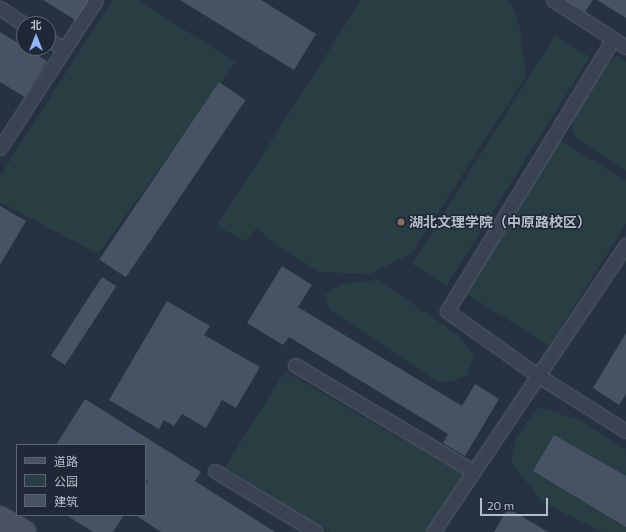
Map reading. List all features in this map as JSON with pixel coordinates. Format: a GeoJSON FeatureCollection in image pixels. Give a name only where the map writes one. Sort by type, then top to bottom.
{"type":"FeatureCollection","features":[{"type":"Feature","properties":{"kind":"street"},"geometry":{"type":"LineString","coordinates":[[0,518],[24,532]]}},
{"type":"Feature","properties":{"kind":"lane"},"geometry":{"type":"LineString","coordinates":[[0,148],[5,128],[64,49],[96,0]]}},
{"type":"Feature","properties":{"kind":"lane"},"geometry":{"type":"LineString","coordinates":[[553,0],[626,47]]}},
{"type":"Feature","properties":{"kind":"lane"},"geometry":{"type":"LineString","coordinates":[[0,8],[16,19]]}},
{"type":"Feature","properties":{"kind":"lane"},"geometry":{"type":"LineString","coordinates":[[613,39],[447,311],[537,374],[626,430]]}},
{"type":"Feature","properties":{"kind":"lane"},"geometry":{"type":"LineString","coordinates":[[56,44],[64,49]]}},
{"type":"Feature","properties":{"kind":"lane"},"geometry":{"type":"LineString","coordinates":[[433,532],[537,374],[626,245]]}},
{"type":"Feature","properties":{"kind":"lane"},"geometry":{"type":"LineString","coordinates":[[295,365],[473,471]]}},
{"type":"Feature","properties":{"kind":"lane"},"geometry":{"type":"LineString","coordinates":[[215,471],[316,532]]}},
{"type":"Feature","properties":{"kind":"green space"},"geometry":{"type":"Polygon","coordinates":[[[112,0],[137,0],[236,62],[98,254],[0,202],[0,176],[112,0]]]}},
{"type":"Feature","properties":{"kind":"green space"},"geometry":{"type":"Polygon","coordinates":[[[361,0],[506,0],[511,3],[520,28],[526,76],[412,253],[370,274],[320,272],[275,245],[257,227],[247,242],[217,226],[361,0]]]}},
{"type":"Feature","properties":{"kind":"green space"},"geometry":{"type":"Polygon","coordinates":[[[555,35],[590,57],[447,286],[412,264],[555,35]]]}},
{"type":"Feature","properties":{"kind":"green space"},"geometry":{"type":"Polygon","coordinates":[[[616,56],[626,62],[626,171],[574,137],[572,123],[596,73],[616,56]]]}},
{"type":"Feature","properties":{"kind":"green space"},"geometry":{"type":"Polygon","coordinates":[[[559,139],[626,181],[626,224],[549,346],[462,291],[559,139]]]}},
{"type":"Feature","properties":{"kind":"green space"},"geometry":{"type":"Polygon","coordinates":[[[378,280],[458,335],[474,357],[466,376],[454,381],[437,382],[329,310],[325,295],[341,284],[378,280]]]}},
{"type":"Feature","properties":{"kind":"green space"},"geometry":{"type":"Polygon","coordinates":[[[285,371],[463,475],[425,532],[330,532],[225,467],[285,371]]]}},
{"type":"Feature","properties":{"kind":"green space"},"geometry":{"type":"Polygon","coordinates":[[[539,407],[581,421],[626,449],[626,532],[602,532],[542,502],[511,462],[516,437],[539,407]]]}},
{"type":"Feature","properties":{"kind":"building"},"geometry":{"type":"Polygon","coordinates":[[[43,0],[91,0],[77,21],[43,0]]]}},
{"type":"Feature","properties":{"kind":"building"},"geometry":{"type":"Polygon","coordinates":[[[180,0],[261,0],[316,34],[294,70],[180,0]]]}},
{"type":"Feature","properties":{"kind":"building"},"geometry":{"type":"Polygon","coordinates":[[[565,0],[593,0],[585,12],[565,0]]]}},
{"type":"Feature","properties":{"kind":"building"},"geometry":{"type":"Polygon","coordinates":[[[597,0],[626,0],[626,18],[597,0]]]}},
{"type":"Feature","properties":{"kind":"building"},"geometry":{"type":"Polygon","coordinates":[[[0,32],[16,42],[16,56],[39,56],[47,61],[25,97],[0,82],[0,32]]]}},
{"type":"Feature","properties":{"kind":"building"},"geometry":{"type":"Polygon","coordinates":[[[219,82],[246,100],[126,277],[99,259],[219,82]]]}},
{"type":"Feature","properties":{"kind":"building"},"geometry":{"type":"Polygon","coordinates":[[[0,206],[26,221],[0,265],[0,206]]]}},
{"type":"Feature","properties":{"kind":"building"},"geometry":{"type":"Polygon","coordinates":[[[282,266],[312,285],[298,307],[462,406],[475,384],[499,399],[465,456],[443,443],[448,434],[289,337],[283,345],[247,323],[282,266]]]}},
{"type":"Feature","properties":{"kind":"building"},"geometry":{"type":"Polygon","coordinates":[[[102,277],[116,286],[65,365],[51,356],[102,277]]]}},
{"type":"Feature","properties":{"kind":"building"},"geometry":{"type":"Polygon","coordinates":[[[167,301],[210,326],[204,335],[260,367],[236,408],[222,400],[206,428],[182,414],[174,426],[164,420],[159,429],[109,400],[167,301]]]}},
{"type":"Feature","properties":{"kind":"building"},"geometry":{"type":"Polygon","coordinates":[[[626,333],[626,394],[619,405],[593,388],[626,333]]]}},
{"type":"Feature","properties":{"kind":"building"},"geometry":{"type":"Polygon","coordinates":[[[85,399],[201,472],[195,481],[275,532],[161,532],[137,516],[146,516],[146,484],[148,481],[146,480],[146,444],[57,444],[85,399]]]}},
{"type":"Feature","properties":{"kind":"building"},"geometry":{"type":"Polygon","coordinates":[[[554,435],[626,476],[626,527],[533,471],[554,435]]]}},
{"type":"Feature","properties":{"kind":"building"},"geometry":{"type":"Polygon","coordinates":[[[508,508],[548,532],[494,532],[508,508]]]}},
{"type":"Feature","properties":{"kind":"building"},"geometry":{"type":"Polygon","coordinates":[[[68,516],[123,516],[113,532],[93,532],[68,516]]]}},
{"type":"Feature","properties":{"kind":"place","name":"湖北文理学院（中原路校区）"},"geometry":{"type":"Point","coordinates":[401,222]}}]}
